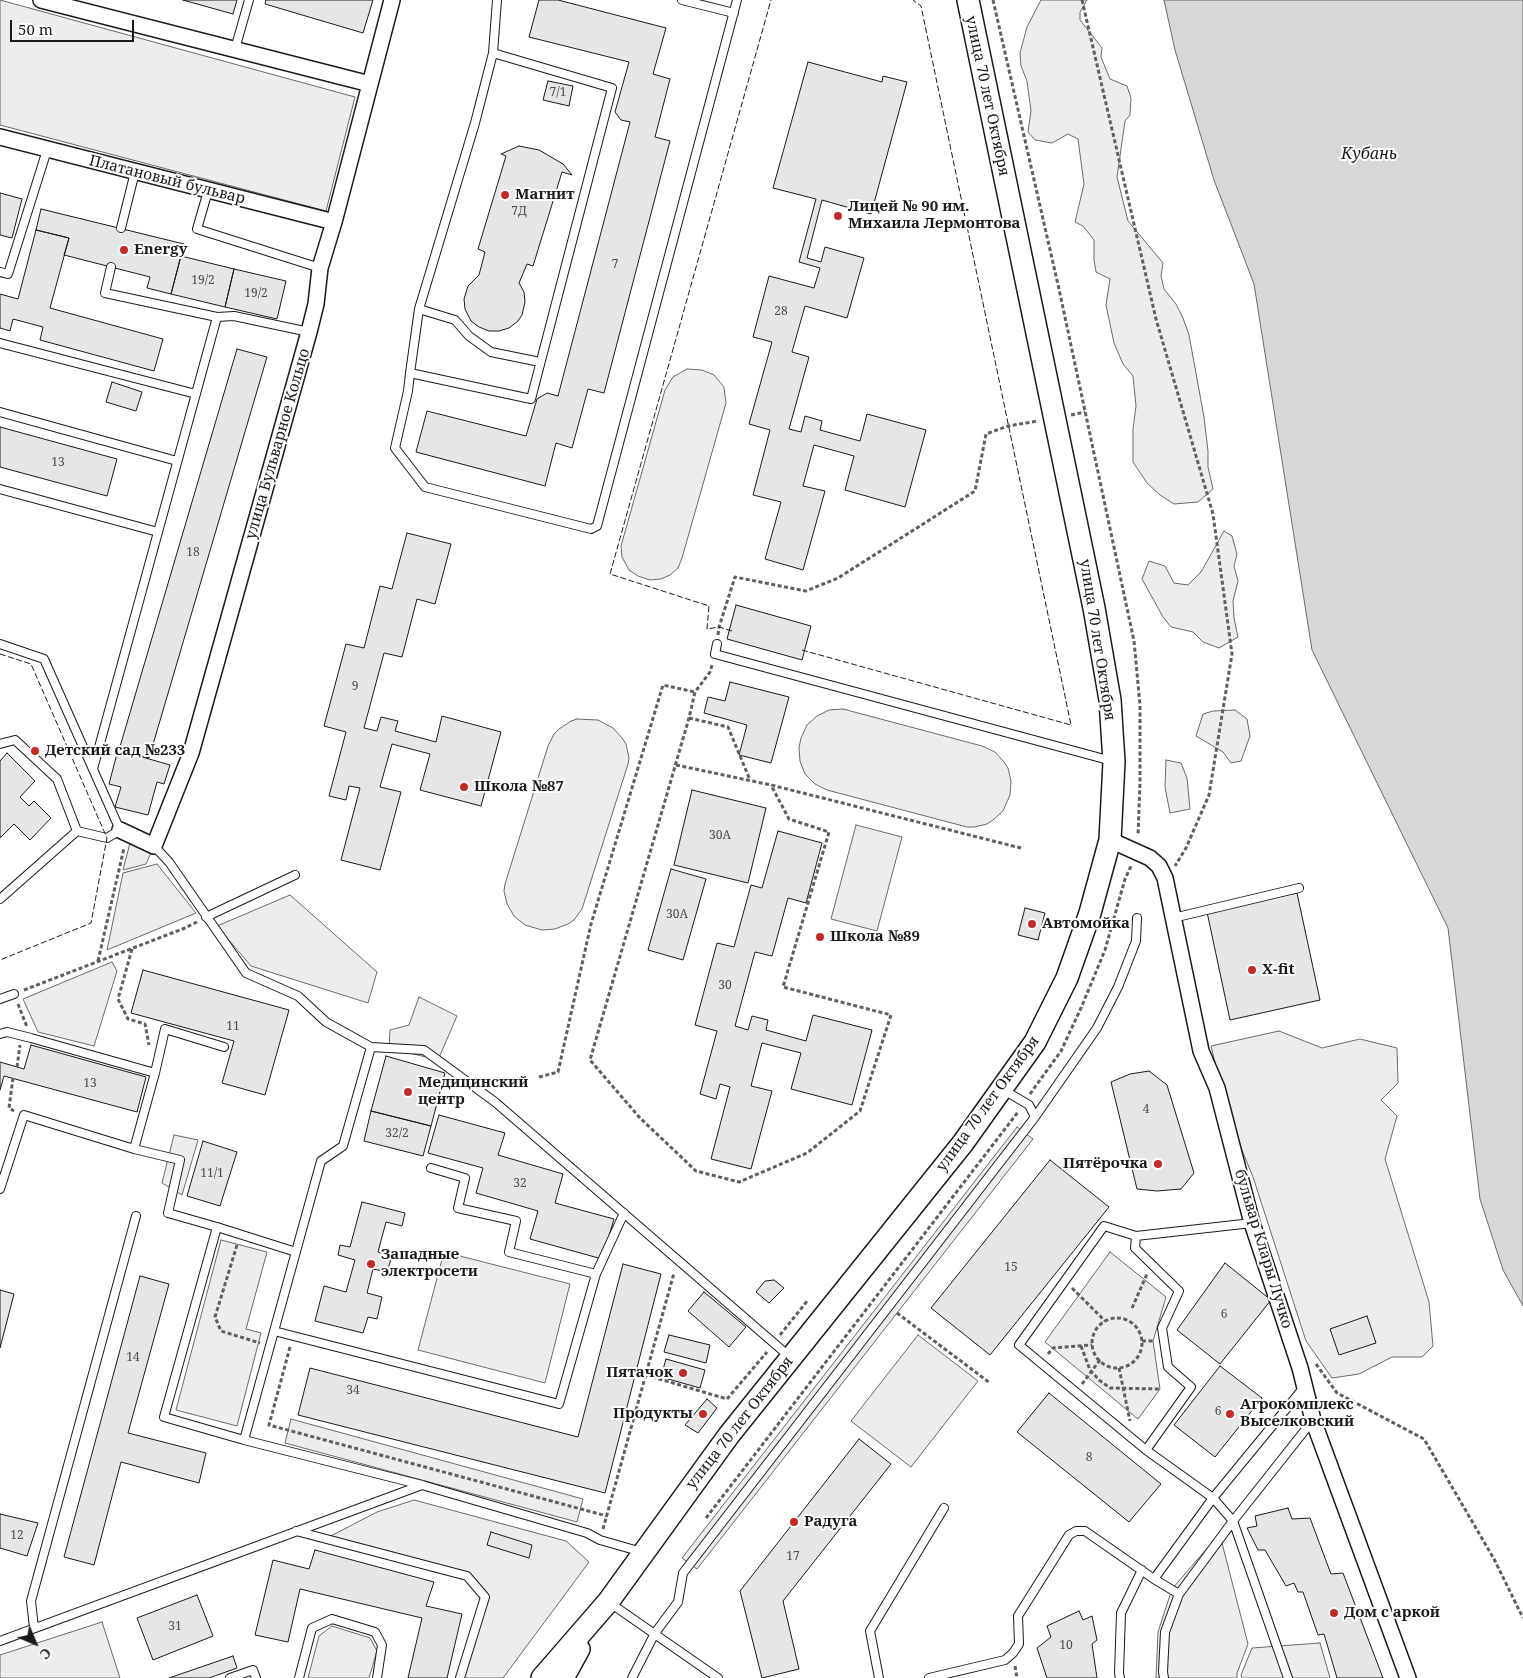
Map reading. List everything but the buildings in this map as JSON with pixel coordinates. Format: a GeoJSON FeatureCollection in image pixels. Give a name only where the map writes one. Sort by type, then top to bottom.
{"type":"FeatureCollection","features":[{"type":"Feature","properties":{"kind":"main road","name":"улица 70 лет Октября"},"geometry":{"type":"LineString","coordinates":[[542,1678],[608,1602],[729,1435],[963,1143],[1035,1042],[1067,978],[1090,913],[1110,840],[1114,762],[1110,700],[1094,608],[968,0]]}},
{"type":"Feature","properties":{"kind":"main road"},"geometry":{"type":"LineString","coordinates":[[563,1678],[608,1602]]}},
{"type":"Feature","properties":{"kind":"street"},"geometry":{"type":"LineString","coordinates":[[41,0],[370,84]]}},
{"type":"Feature","properties":{"kind":"street","name":"улица Бульварное Кольцо"},"geometry":{"type":"LineString","coordinates":[[154,846],[191,753],[309,332],[316,304],[320,268],[334,222],[392,0]]}},
{"type":"Feature","properties":{"kind":"street","name":"Платановый бульвар"},"geometry":{"type":"LineString","coordinates":[[0,137],[334,222]]}},
{"type":"Feature","properties":{"kind":"street"},"geometry":{"type":"LineString","coordinates":[[124,832],[154,846]]}},
{"type":"Feature","properties":{"kind":"street","name":"бульвар Клары Лучко"},"geometry":{"type":"LineString","coordinates":[[1110,840],[1150,858],[1159,866],[1165,878],[1201,1051],[1217,1088],[1252,1223],[1305,1386],[1313,1420],[1408,1678]]}},
{"type":"Feature","properties":{"kind":"lane"},"geometry":{"type":"LineString","coordinates":[[235,50],[249,0]]}},
{"type":"Feature","properties":{"kind":"lane"},"geometry":{"type":"LineString","coordinates":[[497,0],[492,53],[474,123],[419,309],[408,391],[395,448],[425,487],[591,529],[597,526],[737,0]]}},
{"type":"Feature","properties":{"kind":"lane"},"geometry":{"type":"LineString","coordinates":[[682,0],[734,13]]}},
{"type":"Feature","properties":{"kind":"lane"},"geometry":{"type":"LineString","coordinates":[[410,373],[531,399],[612,88],[492,53]]}},
{"type":"Feature","properties":{"kind":"lane"},"geometry":{"type":"LineString","coordinates":[[0,272],[8,274],[47,150]]}},
{"type":"Feature","properties":{"kind":"lane"},"geometry":{"type":"LineString","coordinates":[[121,228],[136,172]]}},
{"type":"Feature","properties":{"kind":"lane"},"geometry":{"type":"LineString","coordinates":[[208,191],[197,229],[320,268]]}},
{"type":"Feature","properties":{"kind":"lane"},"geometry":{"type":"LineString","coordinates":[[112,267],[105,293],[217,317],[234,316],[309,332]]}},
{"type":"Feature","properties":{"kind":"lane"},"geometry":{"type":"LineString","coordinates":[[419,309],[455,320],[469,336],[492,352],[540,362]]}},
{"type":"Feature","properties":{"kind":"lane"},"geometry":{"type":"LineString","coordinates":[[93,770],[217,317]]}},
{"type":"Feature","properties":{"kind":"lane"},"geometry":{"type":"LineString","coordinates":[[0,343],[196,394]]}},
{"type":"Feature","properties":{"kind":"lane"},"geometry":{"type":"LineString","coordinates":[[0,412],[177,461]]}},
{"type":"Feature","properties":{"kind":"lane"},"geometry":{"type":"LineString","coordinates":[[0,489],[158,532]]}},
{"type":"Feature","properties":{"kind":"lane"},"geometry":{"type":"LineString","coordinates":[[0,644],[44,659],[93,770],[124,832],[107,838],[77,831]]}},
{"type":"Feature","properties":{"kind":"lane"},"geometry":{"type":"LineString","coordinates":[[717,644],[715,654],[1114,762]]}},
{"type":"Feature","properties":{"kind":"lane"},"geometry":{"type":"LineString","coordinates":[[0,744],[15,740],[56,779],[77,831]]}},
{"type":"Feature","properties":{"kind":"lane"},"geometry":{"type":"LineString","coordinates":[[0,900],[77,831]]}},
{"type":"Feature","properties":{"kind":"lane"},"geometry":{"type":"LineString","coordinates":[[154,846],[169,862],[246,973],[298,996],[326,1022],[371,1048],[424,1050],[495,1102],[790,1357]]}},
{"type":"Feature","properties":{"kind":"lane"},"geometry":{"type":"LineString","coordinates":[[206,917],[295,875]]}},
{"type":"Feature","properties":{"kind":"lane"},"geometry":{"type":"LineString","coordinates":[[1173,918],[1299,888]]}},
{"type":"Feature","properties":{"kind":"lane"},"geometry":{"type":"LineString","coordinates":[[632,1678],[655,1633],[678,1602],[683,1573],[1035,1117],[1097,1028],[1118,987],[1136,941],[1137,918]]}},
{"type":"Feature","properties":{"kind":"lane"},"geometry":{"type":"LineString","coordinates":[[0,999],[14,994]]}},
{"type":"Feature","properties":{"kind":"lane"},"geometry":{"type":"LineString","coordinates":[[134,1149],[165,1029],[224,1047]]}},
{"type":"Feature","properties":{"kind":"lane"},"geometry":{"type":"LineString","coordinates":[[0,1034],[7,1032],[31,1038],[155,1073]]}},
{"type":"Feature","properties":{"kind":"lane"},"geometry":{"type":"LineString","coordinates":[[244,1440],[321,1161],[343,1146],[371,1048]]}},
{"type":"Feature","properties":{"kind":"lane"},"geometry":{"type":"LineString","coordinates":[[1002,1089],[1029,1105],[1035,1117]]}},
{"type":"Feature","properties":{"kind":"lane"},"geometry":{"type":"LineString","coordinates":[[0,1189],[24,1115],[134,1149],[180,1160],[168,1213],[296,1252]]}},
{"type":"Feature","properties":{"kind":"lane"},"geometry":{"type":"LineString","coordinates":[[431,1168],[465,1178],[458,1208],[516,1221],[509,1252],[596,1274]]}},
{"type":"Feature","properties":{"kind":"lane"},"geometry":{"type":"LineString","coordinates":[[274,1331],[559,1404],[596,1274],[624,1214]]}},
{"type":"Feature","properties":{"kind":"lane"},"geometry":{"type":"LineString","coordinates":[[34,1628],[31,1601],[136,1216]]}},
{"type":"Feature","properties":{"kind":"lane"},"geometry":{"type":"LineString","coordinates":[[1252,1223],[1136,1236],[1104,1226],[1019,1345],[1146,1450],[1213,1498],[1233,1520],[1288,1678]]}},
{"type":"Feature","properties":{"kind":"lane"},"geometry":{"type":"LineString","coordinates":[[216,1227],[164,1417],[244,1440],[422,1485],[587,1533],[600,1540],[643,1552]]}},
{"type":"Feature","properties":{"kind":"lane"},"geometry":{"type":"LineString","coordinates":[[1136,1236],[1135,1248],[1179,1291],[1162,1328],[1168,1367],[1191,1388],[1146,1450]]}},
{"type":"Feature","properties":{"kind":"lane"},"geometry":{"type":"LineString","coordinates":[[1154,1579],[1213,1498],[1305,1386]]}},
{"type":"Feature","properties":{"kind":"lane"},"geometry":{"type":"LineString","coordinates":[[1164,1678],[1165,1632],[1179,1594],[1233,1520],[1313,1420]]}},
{"type":"Feature","properties":{"kind":"lane"},"geometry":{"type":"LineString","coordinates":[[0,1641],[422,1485]]}},
{"type":"Feature","properties":{"kind":"lane"},"geometry":{"type":"LineString","coordinates":[[879,1678],[870,1631],[944,1508]]}},
{"type":"Feature","properties":{"kind":"lane"},"geometry":{"type":"LineString","coordinates":[[296,1531],[467,1576],[485,1597],[460,1678]]}},
{"type":"Feature","properties":{"kind":"lane"},"geometry":{"type":"LineString","coordinates":[[929,1678],[958,1675],[1005,1660],[1013,1653],[1019,1644],[1018,1616],[1069,1535],[1076,1531],[1085,1531],[1179,1594]]}},
{"type":"Feature","properties":{"kind":"lane"},"geometry":{"type":"LineString","coordinates":[[1120,1678],[1121,1613],[1142,1570]]}},
{"type":"Feature","properties":{"kind":"lane"},"geometry":{"type":"LineString","coordinates":[[608,1602],[718,1678]]}},
{"type":"Feature","properties":{"kind":"lane"},"geometry":{"type":"LineString","coordinates":[[299,1678],[312,1628],[332,1618],[375,1632],[382,1645],[377,1678]]}},
{"type":"Feature","properties":{"kind":"lane"},"geometry":{"type":"LineString","coordinates":[[230,1678],[253,1670],[256,1678]]}},
{"type":"Feature","properties":{"kind":"path"},"geometry":{"type":"LineString","coordinates":[[1082,0],[1156,319],[1213,514],[1232,654],[1209,796],[1186,848],[1165,878]]}},
{"type":"Feature","properties":{"kind":"path"},"geometry":{"type":"LineString","coordinates":[[717,644],[719,627],[735,577],[806,591],[838,578],[975,491],[986,434],[1008,426],[1085,412]]}},
{"type":"Feature","properties":{"kind":"path"},"geometry":{"type":"LineString","coordinates":[[715,654],[710,672],[695,692],[676,765],[590,1060],[640,1118],[696,1171],[739,1182],[807,1153],[860,1111],[891,1015],[783,987],[829,832],[789,819],[771,785]]}},
{"type":"Feature","properties":{"kind":"path"},"geometry":{"type":"LineString","coordinates":[[539,1077],[558,1072],[592,924],[663,685],[695,692]]}},
{"type":"Feature","properties":{"kind":"path"},"geometry":{"type":"LineString","coordinates":[[689,718],[728,727],[750,780]]}},
{"type":"Feature","properties":{"kind":"path"},"geometry":{"type":"LineString","coordinates":[[676,765],[771,785],[1021,848]]}},
{"type":"Feature","properties":{"kind":"path"},"geometry":{"type":"LineString","coordinates":[[98,962],[124,832]]}},
{"type":"Feature","properties":{"kind":"path"},"geometry":{"type":"LineString","coordinates":[[31,1038],[14,994],[185,928],[206,917]]}},
{"type":"Feature","properties":{"kind":"path"},"geometry":{"type":"LineString","coordinates":[[132,949],[118,999],[128,1019],[145,1024],[155,1073]]}},
{"type":"Feature","properties":{"kind":"path"},"geometry":{"type":"LineString","coordinates":[[16,1066],[22,1036]]}},
{"type":"Feature","properties":{"kind":"path"},"geometry":{"type":"LineString","coordinates":[[706,1518],[1005,1130],[1061,1051]]}},
{"type":"Feature","properties":{"kind":"path"},"geometry":{"type":"LineString","coordinates":[[13,1078],[9,1108],[24,1115]]}},
{"type":"Feature","properties":{"kind":"path"},"geometry":{"type":"LineString","coordinates":[[240,1235],[215,1317],[221,1332],[270,1346]]}},
{"type":"Feature","properties":{"kind":"path"},"geometry":{"type":"LineString","coordinates":[[600,1540],[678,1260]]}},
{"type":"Feature","properties":{"kind":"path"},"geometry":{"type":"LineString","coordinates":[[1132,1308],[1152,1265]]}},
{"type":"Feature","properties":{"kind":"path"},"geometry":{"type":"LineString","coordinates":[[1064,1282],[1080,1294],[1104,1321]]}},
{"type":"Feature","properties":{"kind":"path"},"geometry":{"type":"LineString","coordinates":[[646,1375],[728,1399],[808,1300]]}},
{"type":"Feature","properties":{"kind":"path"},"geometry":{"type":"LineString","coordinates":[[889,1306],[990,1383]]}},
{"type":"Feature","properties":{"kind":"path"},"geometry":{"type":"LineString","coordinates":[[1114,1318],[1132,1322],[1142,1338],[1138,1357],[1130,1364],[1119,1368],[1108,1366],[1100,1360],[1095,1355],[1092,1345],[1097,1327],[1104,1321],[1114,1318]]}},
{"type":"Feature","properties":{"kind":"path"},"geometry":{"type":"LineString","coordinates":[[293,1336],[269,1425],[607,1516]]}},
{"type":"Feature","properties":{"kind":"path"},"geometry":{"type":"LineString","coordinates":[[1040,1363],[1053,1348],[1092,1345]]}},
{"type":"Feature","properties":{"kind":"path"},"geometry":{"type":"LineString","coordinates":[[1081,1346],[1084,1358],[1091,1371],[1110,1388],[1160,1389]]}},
{"type":"Feature","properties":{"kind":"path"},"geometry":{"type":"LineString","coordinates":[[1076,1392],[1100,1360]]}},
{"type":"Feature","properties":{"kind":"path"},"geometry":{"type":"LineString","coordinates":[[1315,1363],[1337,1393],[1424,1439],[1494,1559],[1523,1618]]}},
{"type":"Feature","properties":{"kind":"path"},"geometry":{"type":"LineString","coordinates":[[1119,1368],[1131,1428],[1130,1437]]}},
{"type":"Feature","properties":{"kind":"shaded area"},"geometry":{"type":"Polygon","coordinates":[[[0,0],[355,97],[326,211],[0,125],[0,0]]]}},
{"type":"Feature","properties":{"kind":"shaded area"},"geometry":{"type":"Polygon","coordinates":[[[1041,0],[1087,0],[1080,12],[1080,20],[1102,48],[1101,57],[1110,79],[1127,86],[1131,98],[1130,115],[1125,121],[1117,177],[1128,221],[1163,263],[1161,276],[1164,289],[1176,304],[1189,335],[1204,417],[1208,467],[1213,489],[1198,502],[1174,504],[1147,483],[1133,462],[1133,429],[1136,406],[1133,376],[1123,364],[1114,343],[1106,305],[1110,279],[1096,272],[1094,240],[1083,226],[1075,222],[1084,184],[1078,139],[1068,134],[1052,143],[1035,140],[1028,132],[1031,111],[1027,81],[1021,66],[1020,53],[1027,27],[1041,0]]]}},
{"type":"Feature","properties":{"kind":"shaded area"},"geometry":{"type":"Polygon","coordinates":[[[687,369],[702,370],[714,375],[724,387],[726,403],[678,568],[670,575],[661,579],[650,580],[638,576],[629,570],[622,557],[621,546],[665,390],[673,377],[687,369]]]}},
{"type":"Feature","properties":{"kind":"shaded area"},"geometry":{"type":"Polygon","coordinates":[[[1224,531],[1232,536],[1237,554],[1234,566],[1238,581],[1233,601],[1238,637],[1219,648],[1203,642],[1193,632],[1171,627],[1163,617],[1142,579],[1149,561],[1165,566],[1174,583],[1188,585],[1201,572],[1224,531]]]}},
{"type":"Feature","properties":{"kind":"shaded area"},"geometry":{"type":"Polygon","coordinates":[[[843,709],[982,746],[995,752],[1008,768],[1011,781],[1010,795],[1003,811],[987,824],[967,827],[827,790],[815,784],[805,774],[800,761],[799,748],[801,738],[807,725],[817,716],[829,710],[843,709]]]}},
{"type":"Feature","properties":{"kind":"shaded area"},"geometry":{"type":"Polygon","coordinates":[[[1235,710],[1247,719],[1250,736],[1241,761],[1231,763],[1223,752],[1196,736],[1203,714],[1213,711],[1235,710]]]}},
{"type":"Feature","properties":{"kind":"shaded area"},"geometry":{"type":"Polygon","coordinates":[[[577,719],[598,720],[613,728],[626,744],[629,758],[582,909],[574,920],[568,924],[555,929],[542,930],[525,925],[514,916],[507,904],[504,891],[505,884],[548,746],[559,729],[577,719]]]}},
{"type":"Feature","properties":{"kind":"shaded area"},"geometry":{"type":"Polygon","coordinates":[[[1166,760],[1181,763],[1187,778],[1190,809],[1170,813],[1165,787],[1166,760]]]}},
{"type":"Feature","properties":{"kind":"shaded area"},"geometry":{"type":"Polygon","coordinates":[[[856,825],[902,837],[877,931],[831,919],[856,825]]]}},
{"type":"Feature","properties":{"kind":"shaded area"},"geometry":{"type":"Polygon","coordinates":[[[132,835],[154,846],[146,864],[123,870],[132,835]]]}},
{"type":"Feature","properties":{"kind":"shaded area"},"geometry":{"type":"Polygon","coordinates":[[[157,864],[196,913],[107,950],[123,873],[157,864]]]}},
{"type":"Feature","properties":{"kind":"shaded area"},"geometry":{"type":"Polygon","coordinates":[[[290,895],[377,972],[368,1003],[251,966],[217,926],[290,895]]]}},
{"type":"Feature","properties":{"kind":"shaded area"},"geometry":{"type":"Polygon","coordinates":[[[112,962],[117,971],[94,1046],[38,1032],[23,999],[112,962]]]}},
{"type":"Feature","properties":{"kind":"shaded area"},"geometry":{"type":"Polygon","coordinates":[[[419,997],[457,1016],[438,1060],[389,1048],[390,1030],[409,1025],[419,997]]]}},
{"type":"Feature","properties":{"kind":"shaded area"},"geometry":{"type":"Polygon","coordinates":[[[1279,1031],[1322,1048],[1360,1039],[1397,1048],[1398,1083],[1381,1100],[1397,1116],[1385,1159],[1429,1302],[1433,1346],[1422,1357],[1392,1357],[1359,1374],[1332,1378],[1306,1341],[1253,1177],[1228,1116],[1211,1046],[1279,1031]]]}},
{"type":"Feature","properties":{"kind":"shaded area"},"geometry":{"type":"Polygon","coordinates":[[[1017,1127],[1033,1139],[697,1569],[682,1558],[1017,1127]]]}},
{"type":"Feature","properties":{"kind":"shaded area"},"geometry":{"type":"Polygon","coordinates":[[[174,1135],[198,1140],[182,1195],[162,1183],[174,1135]]]}},
{"type":"Feature","properties":{"kind":"shaded area"},"geometry":{"type":"Polygon","coordinates":[[[221,1240],[267,1252],[246,1329],[261,1333],[237,1426],[176,1410],[221,1240]]]}},
{"type":"Feature","properties":{"kind":"shaded area"},"geometry":{"type":"Polygon","coordinates":[[[444,1252],[570,1284],[545,1383],[418,1350],[444,1252]]]}},
{"type":"Feature","properties":{"kind":"shaded area"},"geometry":{"type":"Polygon","coordinates":[[[1110,1252],[1166,1297],[1153,1341],[1160,1389],[1138,1419],[1045,1342],[1110,1252]]]}},
{"type":"Feature","properties":{"kind":"shaded area"},"geometry":{"type":"Polygon","coordinates":[[[918,1335],[978,1381],[911,1467],[851,1421],[918,1335]]]}},
{"type":"Feature","properties":{"kind":"shaded area"},"geometry":{"type":"Polygon","coordinates":[[[291,1419],[583,1499],[577,1522],[285,1443],[291,1419]]]}},
{"type":"Feature","properties":{"kind":"shaded area"},"geometry":{"type":"Polygon","coordinates":[[[414,1500],[566,1541],[589,1562],[503,1678],[460,1678],[485,1597],[467,1576],[325,1539],[377,1512],[414,1500]]]}},
{"type":"Feature","properties":{"kind":"shaded area"},"geometry":{"type":"Polygon","coordinates":[[[1222,1543],[1248,1644],[1237,1673],[1237,1678],[1156,1678],[1158,1632],[1172,1589],[1209,1546],[1222,1543]]]}},
{"type":"Feature","properties":{"kind":"shaded area"},"geometry":{"type":"Polygon","coordinates":[[[102,1622],[120,1678],[0,1678],[0,1655],[102,1622]]]}},
{"type":"Feature","properties":{"kind":"shaded area"},"geometry":{"type":"Polygon","coordinates":[[[332,1626],[370,1638],[377,1651],[369,1678],[308,1678],[319,1636],[332,1626]]]}},
{"type":"Feature","properties":{"kind":"shaded area"},"geometry":{"type":"Polygon","coordinates":[[[1320,1643],[1330,1678],[1242,1678],[1241,1675],[1252,1648],[1320,1643]]]}},
{"type":"Feature","properties":{"kind":"water","name":"Кубань"},"geometry":{"type":"Polygon","coordinates":[[[1164,0],[1523,0],[1523,1306],[1503,1270],[1480,1199],[1448,928],[1312,650],[1254,284],[1214,180],[1175,50],[1164,0]]]}},
{"type":"Feature","properties":{"kind":"fence"},"geometry":{"type":"LineString","coordinates":[[732,631],[719,627],[707,629],[709,606],[610,574],[771,0]]}},
{"type":"Feature","properties":{"kind":"fence"},"geometry":{"type":"LineString","coordinates":[[802,650],[1071,725],[921,6],[913,0]]}},
{"type":"Feature","properties":{"kind":"fence"},"geometry":{"type":"LineString","coordinates":[[0,654],[31,664],[107,838],[91,923],[0,960]]}},
{"type":"Feature","properties":{"kind":"place","name":"Магнит"},"geometry":{"type":"Point","coordinates":[505,195]}},
{"type":"Feature","properties":{"kind":"place","name":"Лицей № 90 им. Михаила Лермонтова"},"geometry":{"type":"Point","coordinates":[838,216]}},
{"type":"Feature","properties":{"kind":"place","name":"Energy"},"geometry":{"type":"Point","coordinates":[124,250]}},
{"type":"Feature","properties":{"kind":"place","name":"Детский сад №233"},"geometry":{"type":"Point","coordinates":[35,751]}},
{"type":"Feature","properties":{"kind":"place","name":"Школа №87"},"geometry":{"type":"Point","coordinates":[464,787]}},
{"type":"Feature","properties":{"kind":"place","name":"Автомойка"},"geometry":{"type":"Point","coordinates":[1032,924]}},
{"type":"Feature","properties":{"kind":"place","name":"Школа №89"},"geometry":{"type":"Point","coordinates":[820,937]}},
{"type":"Feature","properties":{"kind":"place","name":"X-fit"},"geometry":{"type":"Point","coordinates":[1252,970]}},
{"type":"Feature","properties":{"kind":"place","name":"Медицинский центр"},"geometry":{"type":"Point","coordinates":[408,1092]}},
{"type":"Feature","properties":{"kind":"place","name":"Пятёрочка"},"geometry":{"type":"Point","coordinates":[1158,1164]}},
{"type":"Feature","properties":{"kind":"place","name":"Западные электросети"},"geometry":{"type":"Point","coordinates":[371,1264]}},
{"type":"Feature","properties":{"kind":"place","name":"Пятачок"},"geometry":{"type":"Point","coordinates":[683,1373]}},
{"type":"Feature","properties":{"kind":"place","name":"Продукты"},"geometry":{"type":"Point","coordinates":[703,1414]}},
{"type":"Feature","properties":{"kind":"place","name":"Агрокомплекс Выселковский"},"geometry":{"type":"Point","coordinates":[1230,1414]}},
{"type":"Feature","properties":{"kind":"place","name":"Радуга"},"geometry":{"type":"Point","coordinates":[794,1522]}},
{"type":"Feature","properties":{"kind":"place","name":"Дом с аркой"},"geometry":{"type":"Point","coordinates":[1334,1613]}}]}
